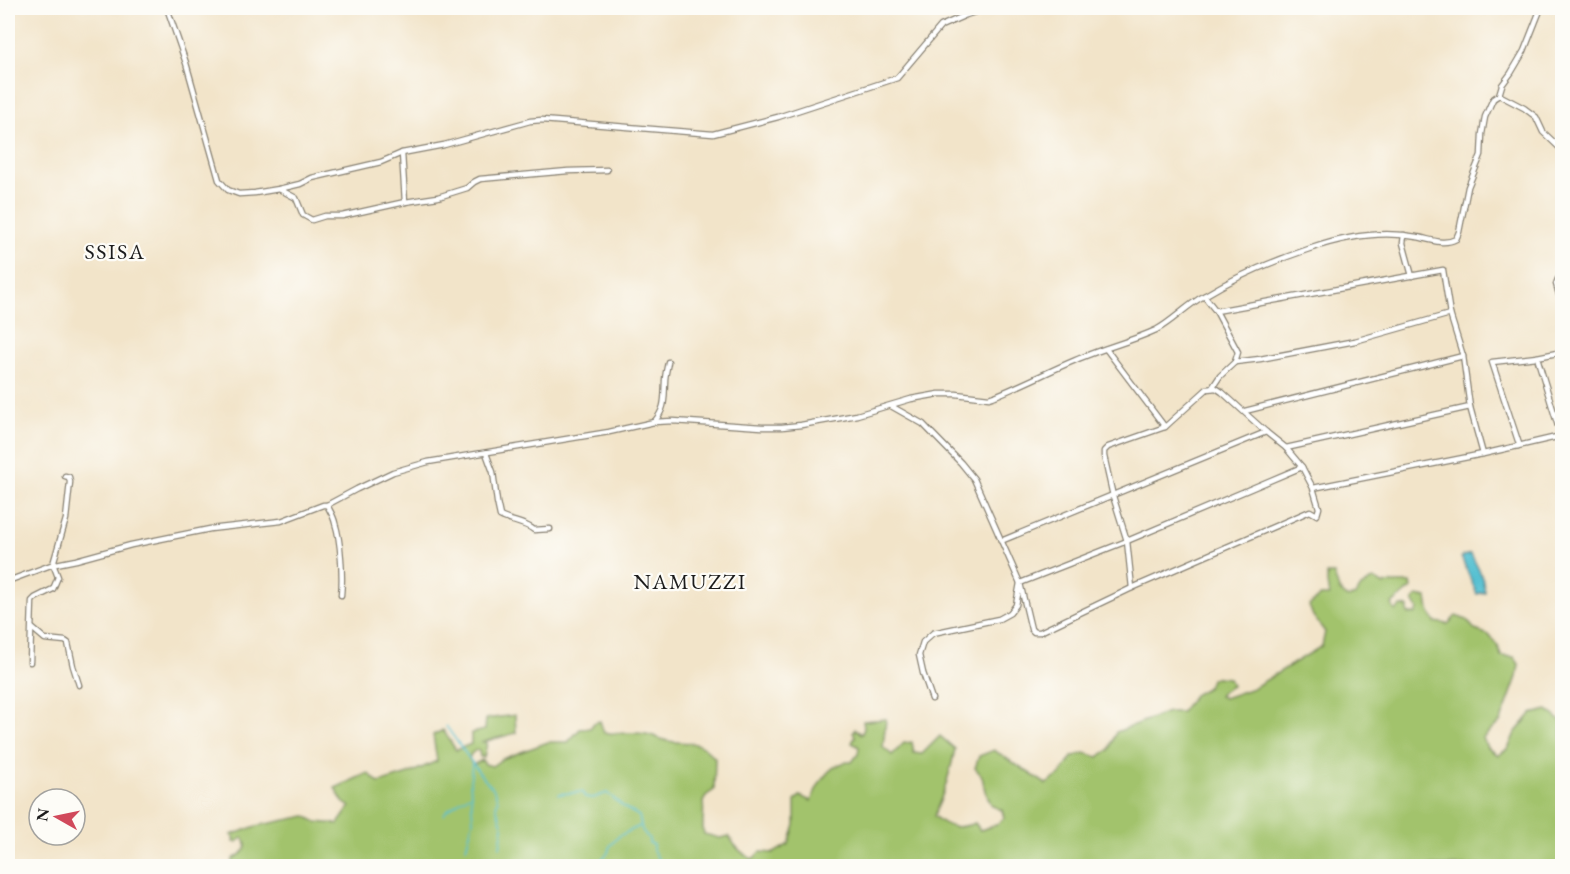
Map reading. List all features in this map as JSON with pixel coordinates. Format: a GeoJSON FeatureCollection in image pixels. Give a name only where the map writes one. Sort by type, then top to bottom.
{"type":"FeatureCollection","features":[{"type":"Feature","properties":{"kind":"street"},"geometry":{"type":"LineString","coordinates":[[167,8],[186,63],[219,180],[228,190],[239,194],[255,194],[300,184],[312,178],[388,160],[402,153],[444,145],[530,121],[542,120],[712,134],[778,117],[897,78],[941,26],[987,8]]}},
{"type":"Feature","properties":{"kind":"street"},"geometry":{"type":"LineString","coordinates":[[8,581],[53,564],[156,539],[236,525],[257,525],[281,521],[327,505],[405,468],[428,462],[609,432],[654,422],[782,427],[847,417],[911,399],[939,394],[956,393],[989,398],[1085,356],[1158,329],[1204,296],[1246,274],[1327,243],[1374,234],[1404,235],[1449,243],[1456,239],[1468,187],[1480,155],[1485,117],[1493,99],[1499,95],[1502,85],[1524,51],[1541,8]]}},
{"type":"Feature","properties":{"kind":"street"},"geometry":{"type":"LineString","coordinates":[[1499,95],[1536,117],[1543,132],[1563,150]]}},
{"type":"Feature","properties":{"kind":"street"},"geometry":{"type":"LineString","coordinates":[[402,153],[405,202]]}},
{"type":"Feature","properties":{"kind":"street"},"geometry":{"type":"LineString","coordinates":[[279,189],[296,198],[303,215],[312,220],[438,197],[465,189],[480,179],[607,170]]}},
{"type":"Feature","properties":{"kind":"street"},"geometry":{"type":"LineString","coordinates":[[1404,235],[1403,243],[1412,276]]}},
{"type":"Feature","properties":{"kind":"street"},"geometry":{"type":"LineString","coordinates":[[1216,311],[1443,270],[1450,314],[1463,356],[1470,407],[1484,454]]}},
{"type":"Feature","properties":{"kind":"street"},"geometry":{"type":"LineString","coordinates":[[1563,277],[1558,279],[1556,284],[1563,305]]}},
{"type":"Feature","properties":{"kind":"street"},"geometry":{"type":"LineString","coordinates":[[1204,296],[1216,311],[1237,348],[1238,356],[1212,388]]}},
{"type":"Feature","properties":{"kind":"street"},"geometry":{"type":"LineString","coordinates":[[1234,362],[1355,341],[1450,314]]}},
{"type":"Feature","properties":{"kind":"street"},"geometry":{"type":"LineString","coordinates":[[1106,349],[1166,427]]}},
{"type":"Feature","properties":{"kind":"street"},"geometry":{"type":"LineString","coordinates":[[1518,446],[1518,439],[1492,362],[1563,352]]}},
{"type":"Feature","properties":{"kind":"street"},"geometry":{"type":"LineString","coordinates":[[1245,411],[1463,356]]}},
{"type":"Feature","properties":{"kind":"street"},"geometry":{"type":"LineString","coordinates":[[1313,488],[1484,454],[1561,436],[1537,357]]}},
{"type":"Feature","properties":{"kind":"street"},"geometry":{"type":"LineString","coordinates":[[654,422],[662,413],[664,406],[665,375],[668,362]]}},
{"type":"Feature","properties":{"kind":"street"},"geometry":{"type":"LineString","coordinates":[[891,406],[923,424],[974,479],[1020,583],[1031,629],[1037,633],[1132,588],[1310,511],[1317,515],[1320,508],[1302,467],[1286,448],[1222,392],[1212,388],[1207,389],[1166,427],[1108,447],[1104,451],[1113,496],[1127,541],[1132,588]]}},
{"type":"Feature","properties":{"kind":"street"},"geometry":{"type":"LineString","coordinates":[[1286,448],[1470,407]]}},
{"type":"Feature","properties":{"kind":"street"},"geometry":{"type":"LineString","coordinates":[[1002,541],[1266,432]]}},
{"type":"Feature","properties":{"kind":"street"},"geometry":{"type":"LineString","coordinates":[[486,453],[493,472],[500,516],[528,525],[534,530],[550,529]]}},
{"type":"Feature","properties":{"kind":"street"},"geometry":{"type":"LineString","coordinates":[[1020,583],[1127,541],[1302,467]]}},
{"type":"Feature","properties":{"kind":"street"},"geometry":{"type":"LineString","coordinates":[[30,662],[32,601],[53,589],[57,580],[58,574],[53,564],[66,519],[70,482],[69,477],[65,476]]}},
{"type":"Feature","properties":{"kind":"street"},"geometry":{"type":"LineString","coordinates":[[327,505],[337,531],[341,595]]}},
{"type":"Feature","properties":{"kind":"street"},"geometry":{"type":"LineString","coordinates":[[932,699],[919,655],[922,642],[933,633],[999,619],[1010,614],[1016,605],[1020,583]]}},
{"type":"Feature","properties":{"kind":"street"},"geometry":{"type":"LineString","coordinates":[[32,628],[45,639],[68,643],[79,685]]}},
{"type":"Feature","properties":{"kind":"green space"},"geometry":{"type":"Polygon","coordinates":[[[1327,574],[1334,574],[1339,590],[1348,598],[1356,595],[1361,587],[1374,579],[1384,585],[1411,583],[1412,588],[1392,604],[1395,611],[1401,606],[1408,607],[1408,614],[1416,614],[1418,609],[1413,600],[1417,596],[1427,598],[1429,611],[1435,622],[1448,624],[1456,616],[1467,620],[1475,630],[1489,635],[1498,646],[1501,656],[1514,657],[1519,664],[1517,677],[1501,721],[1483,738],[1487,748],[1498,755],[1508,749],[1515,733],[1531,714],[1548,710],[1562,722],[1562,866],[230,866],[233,859],[246,847],[243,837],[234,842],[235,838],[231,835],[256,826],[306,816],[316,822],[338,824],[350,807],[343,802],[335,788],[368,773],[379,783],[408,774],[437,761],[433,735],[443,730],[456,750],[471,744],[471,733],[485,730],[486,719],[515,715],[516,733],[483,742],[487,743],[484,757],[480,757],[479,751],[476,750],[469,759],[473,765],[482,760],[485,764],[492,766],[502,759],[548,742],[568,742],[580,729],[590,728],[594,723],[600,721],[604,733],[646,734],[703,747],[715,758],[714,790],[703,802],[704,834],[720,838],[729,836],[739,849],[752,859],[761,852],[774,853],[789,844],[795,825],[795,801],[800,796],[811,801],[821,780],[831,769],[837,765],[852,762],[858,754],[859,747],[852,743],[855,736],[853,732],[855,729],[862,734],[863,721],[886,719],[883,747],[892,755],[904,743],[912,742],[914,753],[922,754],[940,736],[955,749],[934,816],[953,827],[975,823],[980,830],[996,825],[1004,818],[1002,810],[992,806],[985,791],[982,776],[975,768],[979,756],[994,750],[1046,784],[1061,774],[1072,757],[1085,753],[1098,757],[1109,750],[1116,732],[1168,712],[1181,712],[1194,695],[1208,687],[1211,679],[1229,678],[1232,686],[1219,696],[1224,698],[1253,688],[1322,646],[1325,632],[1313,616],[1309,606],[1320,596],[1329,596],[1327,574]]]}},
{"type":"Feature","properties":{"kind":"water"},"geometry":{"type":"Polygon","coordinates":[[[1471,554],[1482,576],[1485,592],[1477,594],[1461,557],[1471,554]]]}},
{"type":"Feature","properties":{"kind":"waterway"},"geometry":{"type":"LineString","coordinates":[[446,726],[483,778],[493,788],[503,827],[500,847]]}},
{"type":"Feature","properties":{"kind":"waterway"},"geometry":{"type":"LineString","coordinates":[[466,848],[473,821],[470,781],[472,762]]}},
{"type":"Feature","properties":{"kind":"waterway"},"geometry":{"type":"LineString","coordinates":[[559,794],[582,792],[585,797],[593,798],[607,793],[639,816],[642,830],[649,839],[649,843],[653,844],[653,850],[662,866]]}},
{"type":"Feature","properties":{"kind":"waterway"},"geometry":{"type":"LineString","coordinates":[[444,815],[446,811],[469,795]]}},
{"type":"Feature","properties":{"kind":"waterway"},"geometry":{"type":"LineString","coordinates":[[598,866],[619,836],[640,826]]}},
{"type":"Feature","properties":{"kind":"district","name":"SSISA"},"geometry":{"type":"Point","coordinates":[115,251]}},
{"type":"Feature","properties":{"kind":"district","name":"NAMUZZI"},"geometry":{"type":"Point","coordinates":[690,581]}}]}
